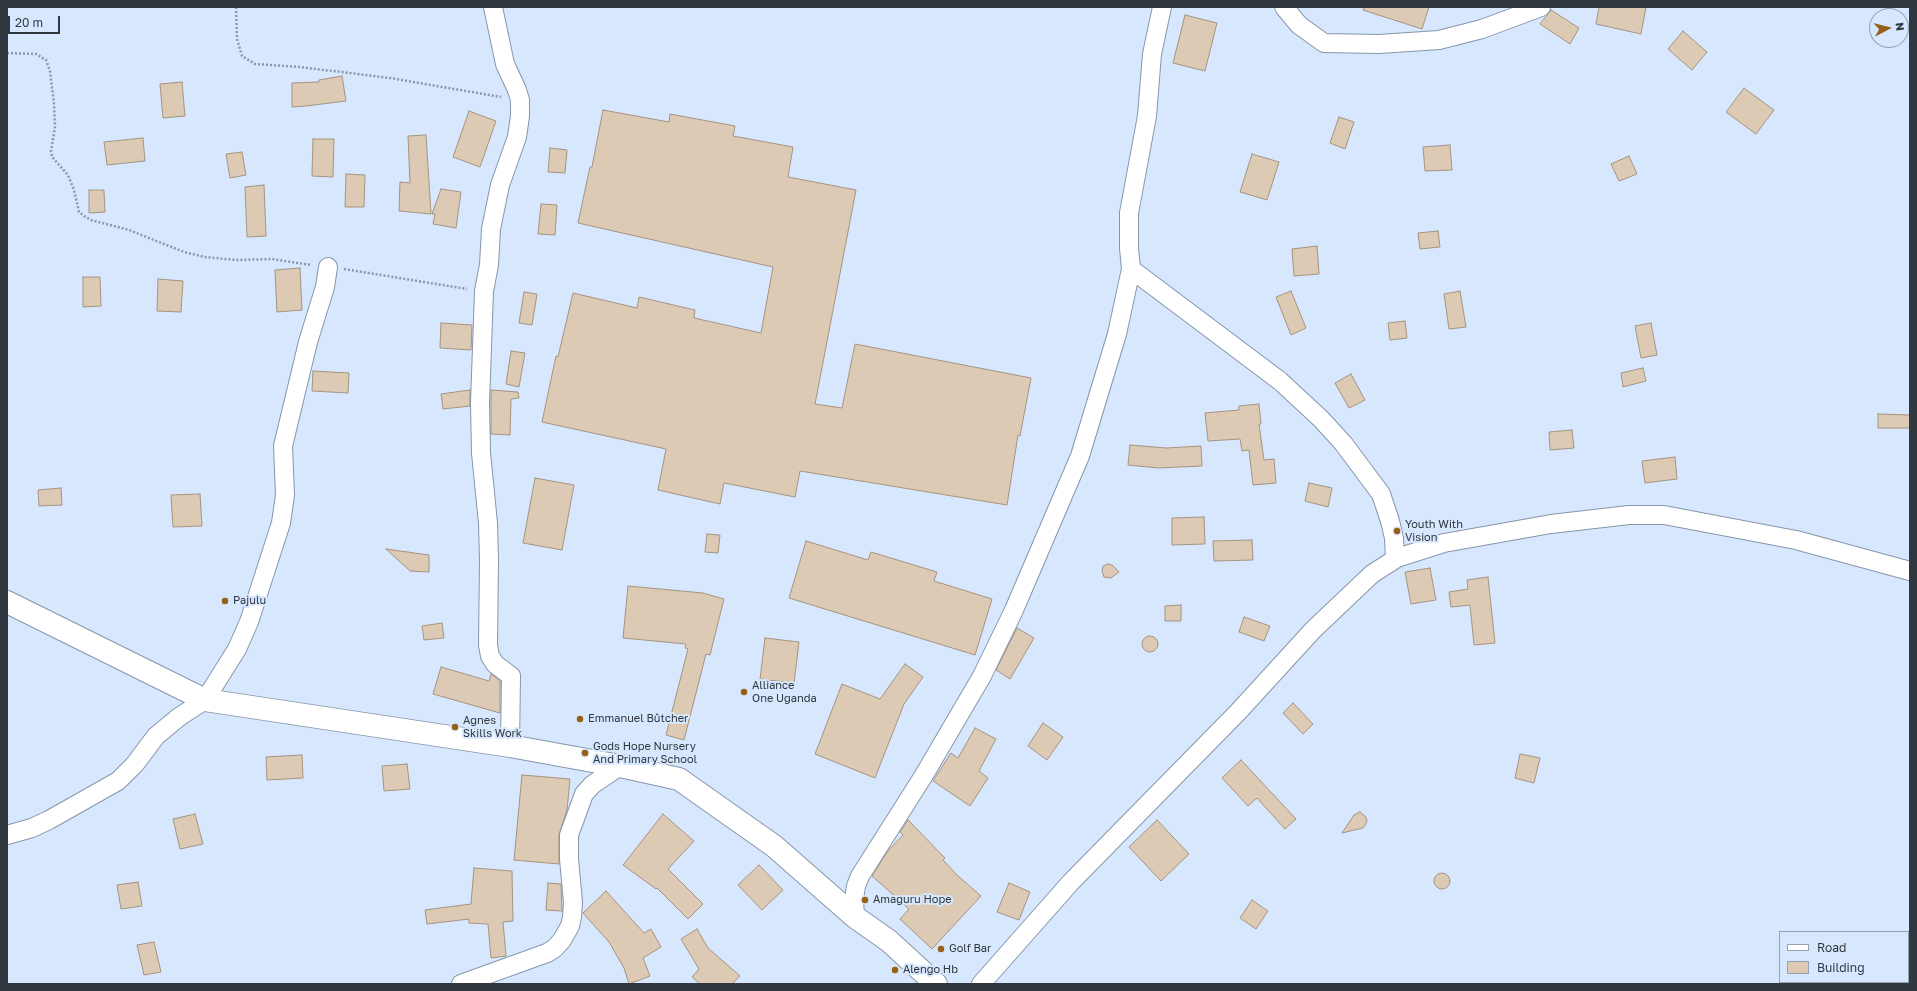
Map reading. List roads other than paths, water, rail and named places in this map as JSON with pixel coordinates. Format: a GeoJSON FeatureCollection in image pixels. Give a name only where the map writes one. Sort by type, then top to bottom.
{"type":"FeatureCollection","features":[{"type":"Feature","properties":{"kind":"street"},"geometry":{"type":"LineString","coordinates":[[493,7],[505,64],[520,100],[520,116],[517,137],[500,186],[491,229],[489,265],[484,291],[480,403],[481,453],[488,523],[488,645],[490,656],[495,664],[511,676],[510,746]]}},
{"type":"Feature","properties":{"kind":"street"},"geometry":{"type":"LineString","coordinates":[[855,917],[854,900],[856,886],[860,876],[924,775],[982,676],[1014,610],[1080,456],[1117,334],[1131,269],[1129,248],[1129,213],[1146,116],[1152,54],[1162,7]]}},
{"type":"Feature","properties":{"kind":"street"},"geometry":{"type":"LineString","coordinates":[[1284,7],[1299,25],[1324,43],[1371,44],[1439,40],[1482,29],[1541,7]]}},
{"type":"Feature","properties":{"kind":"street"},"geometry":{"type":"LineString","coordinates":[[7,835],[32,828],[49,820],[118,781],[135,764],[156,736],[205,700],[237,649],[249,622],[281,523],[285,495],[283,446],[308,342],[325,287],[328,267]]}},
{"type":"Feature","properties":{"kind":"street"},"geometry":{"type":"LineString","coordinates":[[1131,269],[1280,381],[1321,419],[1343,443],[1381,494],[1393,533],[1395,559]]}},
{"type":"Feature","properties":{"kind":"street"},"geometry":{"type":"LineString","coordinates":[[981,984],[1071,882],[1239,711],[1313,630],[1372,574],[1395,559],[1444,543],[1531,527],[1607,517],[1664,515],[1796,540],[1910,571]]}},
{"type":"Feature","properties":{"kind":"street"},"geometry":{"type":"LineString","coordinates":[[7,602],[205,700],[510,746],[620,766],[675,778],[683,782],[774,846],[855,917],[889,941],[936,984]]}},
{"type":"Feature","properties":{"kind":"street"},"geometry":{"type":"LineString","coordinates":[[461,984],[547,953],[562,940],[572,917],[573,902],[568,859],[569,835],[584,794],[592,785],[620,766]]}},
{"type":"Feature","properties":{"kind":"place","name":"Youth With Vision"},"geometry":{"type":"Point","coordinates":[1397,531]}},
{"type":"Feature","properties":{"kind":"place","name":"Pajulu"},"geometry":{"type":"Point","coordinates":[225,601]}},
{"type":"Feature","properties":{"kind":"place","name":"Alliance One Uganda"},"geometry":{"type":"Point","coordinates":[744,692]}},
{"type":"Feature","properties":{"kind":"place","name":"Emmanuel Bûtcher"},"geometry":{"type":"Point","coordinates":[580,719]}},
{"type":"Feature","properties":{"kind":"place","name":"Agnes Skills Work"},"geometry":{"type":"Point","coordinates":[455,727]}},
{"type":"Feature","properties":{"kind":"place","name":"Gods Hope Nursery And Primary School"},"geometry":{"type":"Point","coordinates":[585,753]}},
{"type":"Feature","properties":{"kind":"place","name":"Amaguru Hope"},"geometry":{"type":"Point","coordinates":[865,900]}},
{"type":"Feature","properties":{"kind":"place","name":"Golf Bar"},"geometry":{"type":"Point","coordinates":[941,949]}},
{"type":"Feature","properties":{"kind":"place","name":"Alengo Hb"},"geometry":{"type":"Point","coordinates":[895,970]}}]}
